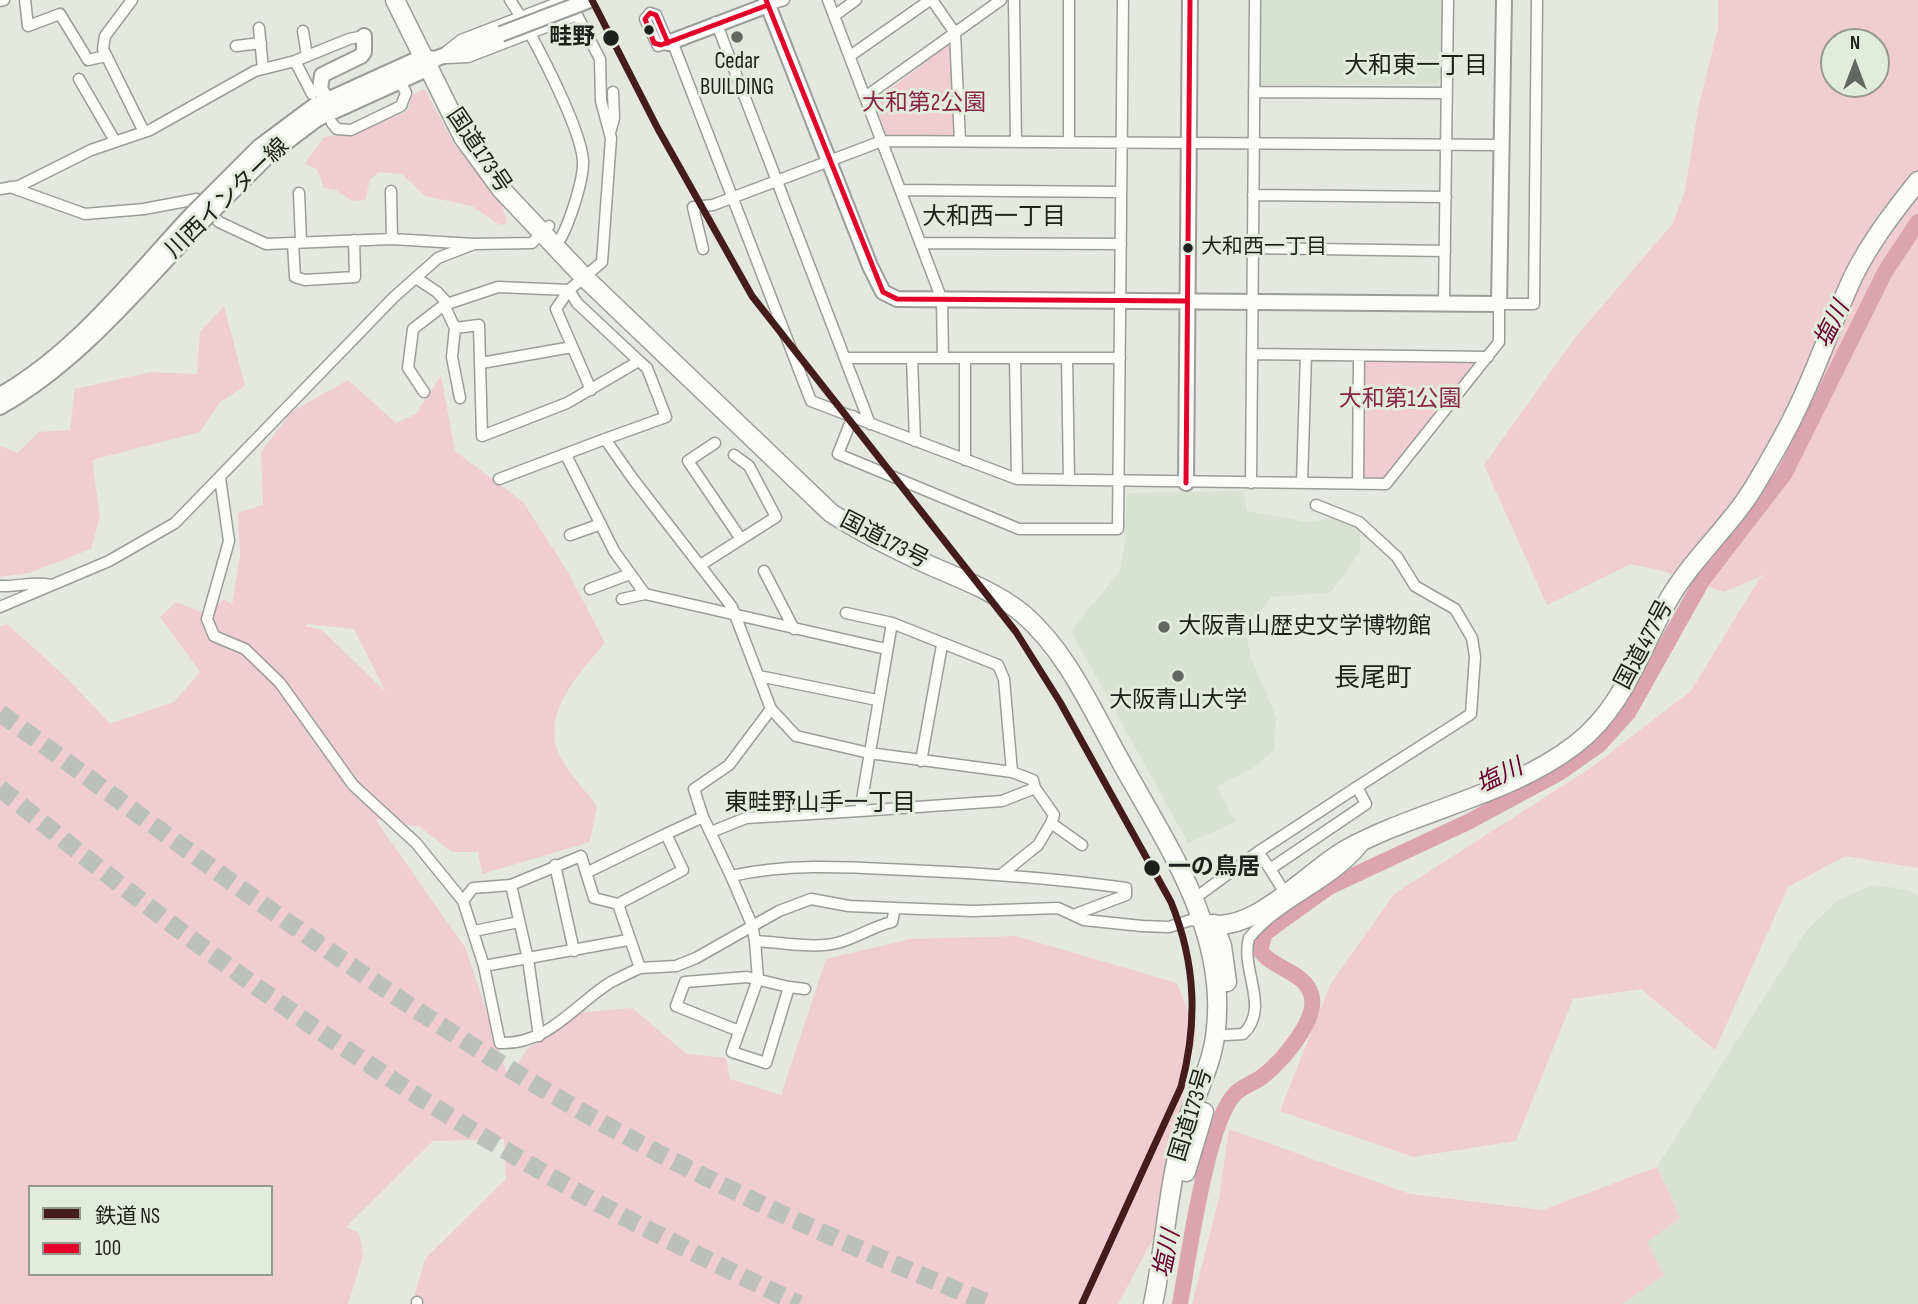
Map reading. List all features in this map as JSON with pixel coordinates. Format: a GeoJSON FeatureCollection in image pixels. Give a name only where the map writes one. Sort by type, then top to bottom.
{"type":"FeatureCollection","features":[{"type":"Feature","properties":{"kind":"highway","name":"国道173号"},"geometry":{"type":"LineString","coordinates":[[395,0],[428,62],[491,159],[587,274],[831,513],[870,538],[991,592],[1023,614],[1052,644],[1222,946],[1229,995],[1226,1035],[1186,1170],[1163,1304]]}},
{"type":"Feature","properties":{"kind":"highway","name":"国道173号"},"geometry":{"type":"LineString","coordinates":[[409,0],[428,62]]}},
{"type":"Feature","properties":{"kind":"highway","name":"国道477号"},"geometry":{"type":"LineString","coordinates":[[1209,924],[1247,919],[1343,851],[1545,765],[1578,743],[1611,706],[1639,663],[1667,602],[1687,569],[1755,486],[1794,415],[1854,275],[1880,230],[1918,181]]}},
{"type":"Feature","properties":{"kind":"highway","name":"国道173号"},"geometry":{"type":"LineString","coordinates":[[587,274],[845,512],[986,579],[1014,596],[1052,628],[1074,658],[1103,709],[1202,893],[1209,924],[1218,998],[1215,1038],[1205,1077],[1182,1135],[1170,1190],[1153,1304]]}},
{"type":"Feature","properties":{"kind":"street"},"geometry":{"type":"LineString","coordinates":[[132,0],[105,36],[103,49],[144,132]]}},
{"type":"Feature","properties":{"kind":"street"},"geometry":{"type":"LineString","coordinates":[[5,188],[85,214],[144,209],[197,200],[219,222],[266,244],[391,239],[474,244],[531,243],[567,226],[583,163],[579,134],[510,0]]}},
{"type":"Feature","properties":{"kind":"street"},"geometry":{"type":"LineString","coordinates":[[428,62],[461,40],[520,15],[565,0]]}},
{"type":"Feature","properties":{"kind":"street"},"geometry":{"type":"LineString","coordinates":[[574,0],[577,15],[600,59],[601,102],[610,134]]}},
{"type":"Feature","properties":{"kind":"street"},"geometry":{"type":"LineString","coordinates":[[428,62],[590,0]]}},
{"type":"Feature","properties":{"kind":"street"},"geometry":{"type":"LineString","coordinates":[[784,0],[767,2],[665,42],[731,198],[811,401],[1017,479],[1358,484],[1385,484],[1499,342],[1504,0]]}},
{"type":"Feature","properties":{"kind":"street"},"geometry":{"type":"LineString","coordinates":[[828,0],[942,300],[943,358]]}},
{"type":"Feature","properties":{"kind":"street"},"geometry":{"type":"LineString","coordinates":[[834,16],[856,0]]}},
{"type":"Feature","properties":{"kind":"street"},"geometry":{"type":"LineString","coordinates":[[850,56],[931,0],[955,33],[960,141]]}},
{"type":"Feature","properties":{"kind":"street"},"geometry":{"type":"LineString","coordinates":[[865,97],[1002,0]]}},
{"type":"Feature","properties":{"kind":"street"},"geometry":{"type":"LineString","coordinates":[[1014,0],[1016,141]]}},
{"type":"Feature","properties":{"kind":"street"},"geometry":{"type":"LineString","coordinates":[[1069,0],[1069,142]]}},
{"type":"Feature","properties":{"kind":"street"},"geometry":{"type":"LineString","coordinates":[[853,416],[838,454],[1019,529],[1118,528],[1123,0]]}},
{"type":"Feature","properties":{"kind":"street"},"geometry":{"type":"LineString","coordinates":[[1186,483],[1190,0]]}},
{"type":"Feature","properties":{"kind":"street"},"geometry":{"type":"LineString","coordinates":[[1251,483],[1255,0]]}},
{"type":"Feature","properties":{"kind":"street"},"geometry":{"type":"LineString","coordinates":[[1444,304],[1448,0]]}},
{"type":"Feature","properties":{"kind":"street"},"geometry":{"type":"LineString","coordinates":[[767,2],[870,267],[883,292],[897,299],[1534,304],[1537,0]]}},
{"type":"Feature","properties":{"kind":"street"},"geometry":{"type":"LineString","coordinates":[[28,1],[29,26],[60,14],[88,60],[106,56]]}},
{"type":"Feature","properties":{"kind":"street"},"geometry":{"type":"LineString","coordinates":[[428,62],[468,57],[577,15]]}},
{"type":"Feature","properties":{"kind":"street"},"geometry":{"type":"LineString","coordinates":[[716,22],[870,424]]}},
{"type":"Feature","properties":{"kind":"street"},"geometry":{"type":"LineString","coordinates":[[259,28],[263,69]]}},
{"type":"Feature","properties":{"kind":"street"},"geometry":{"type":"LineString","coordinates":[[303,31],[307,56]]}},
{"type":"Feature","properties":{"kind":"street"},"geometry":{"type":"LineString","coordinates":[[5,188],[116,141],[144,132],[263,69],[295,61],[364,36],[365,45],[361,55],[322,75],[320,89],[327,100]]}},
{"type":"Feature","properties":{"kind":"street"},"geometry":{"type":"LineString","coordinates":[[236,46],[261,43]]}},
{"type":"Feature","properties":{"kind":"street"},"geometry":{"type":"LineString","coordinates":[[295,61],[312,94]]}},
{"type":"Feature","properties":{"kind":"street","name":"川西インター線"},"geometry":{"type":"LineString","coordinates":[[264,151],[317,119],[400,81],[428,62]]}},
{"type":"Feature","properties":{"kind":"street","name":"川西インター線"},"geometry":{"type":"LineString","coordinates":[[0,395],[40,368],[90,323],[264,151],[281,127],[327,100],[428,62]]}},
{"type":"Feature","properties":{"kind":"street"},"geometry":{"type":"LineString","coordinates":[[79,79],[116,141]]}},
{"type":"Feature","properties":{"kind":"street"},"geometry":{"type":"LineString","coordinates":[[332,123],[337,129],[351,130],[401,106],[406,93],[400,81]]}},
{"type":"Feature","properties":{"kind":"street"},"geometry":{"type":"LineString","coordinates":[[591,390],[556,309],[569,290],[602,262],[610,134],[614,118],[613,92]]}},
{"type":"Feature","properties":{"kind":"street"},"geometry":{"type":"LineString","coordinates":[[1254,92],[1447,93]]}},
{"type":"Feature","properties":{"kind":"street"},"geometry":{"type":"LineString","coordinates":[[703,249],[693,207],[713,205],[882,141],[1501,145]]}},
{"type":"Feature","properties":{"kind":"street"},"geometry":{"type":"LineString","coordinates":[[901,190],[1121,192]]}},
{"type":"Feature","properties":{"kind":"street"},"geometry":{"type":"LineString","coordinates":[[391,191],[391,239]]}},
{"type":"Feature","properties":{"kind":"street"},"geometry":{"type":"LineString","coordinates":[[299,193],[295,276],[304,280],[355,277],[354,240]]}},
{"type":"Feature","properties":{"kind":"street"},"geometry":{"type":"LineString","coordinates":[[1253,195],[1446,197]]}},
{"type":"Feature","properties":{"kind":"street","name":"川西インター線"},"geometry":{"type":"LineString","coordinates":[[0,407],[42,381],[93,336],[198,218]]}},
{"type":"Feature","properties":{"kind":"street"},"geometry":{"type":"LineString","coordinates":[[921,243],[1121,244]]}},
{"type":"Feature","properties":{"kind":"street"},"geometry":{"type":"LineString","coordinates":[[0,607],[143,543],[175,523],[394,296],[438,258],[474,244]]}},
{"type":"Feature","properties":{"kind":"street"},"geometry":{"type":"LineString","coordinates":[[1253,248],[1445,251]]}},
{"type":"Feature","properties":{"kind":"street"},"geometry":{"type":"LineString","coordinates":[[416,278],[437,292],[446,305],[455,328],[452,357],[460,398]]}},
{"type":"Feature","properties":{"kind":"street"},"geometry":{"type":"LineString","coordinates":[[424,392],[408,368],[413,328],[446,305],[499,287],[569,290]]}},
{"type":"Feature","properties":{"kind":"street"},"geometry":{"type":"LineString","coordinates":[[499,480],[666,416],[647,368],[584,311],[569,290]]}},
{"type":"Feature","properties":{"kind":"street"},"geometry":{"type":"LineString","coordinates":[[455,328],[479,325],[482,436],[567,403],[639,361]]}},
{"type":"Feature","properties":{"kind":"street"},"geometry":{"type":"LineString","coordinates":[[481,363],[572,347]]}},
{"type":"Feature","properties":{"kind":"street"},"geometry":{"type":"LineString","coordinates":[[1252,354],[1489,357]]}},
{"type":"Feature","properties":{"kind":"street"},"geometry":{"type":"LineString","coordinates":[[1302,483],[1307,355]]}},
{"type":"Feature","properties":{"kind":"street"},"geometry":{"type":"LineString","coordinates":[[1358,484],[1359,356]]}},
{"type":"Feature","properties":{"kind":"street"},"geometry":{"type":"LineString","coordinates":[[845,358],[1120,358]]}},
{"type":"Feature","properties":{"kind":"street"},"geometry":{"type":"LineString","coordinates":[[912,358],[915,440]]}},
{"type":"Feature","properties":{"kind":"street"},"geometry":{"type":"LineString","coordinates":[[965,358],[965,460]]}},
{"type":"Feature","properties":{"kind":"street"},"geometry":{"type":"LineString","coordinates":[[1015,358],[1017,479]]}},
{"type":"Feature","properties":{"kind":"street"},"geometry":{"type":"LineString","coordinates":[[1067,358],[1069,480]]}},
{"type":"Feature","properties":{"kind":"street"},"geometry":{"type":"LineString","coordinates":[[606,439],[633,479],[702,565],[736,617],[771,709],[796,736],[869,753],[1012,772],[1033,780],[1035,788],[1054,815],[1038,845],[1002,874]]}},
{"type":"Feature","properties":{"kind":"street"},"geometry":{"type":"LineString","coordinates":[[715,443],[688,461],[741,539]]}},
{"type":"Feature","properties":{"kind":"street"},"geometry":{"type":"LineString","coordinates":[[566,455],[601,524],[645,594]]}},
{"type":"Feature","properties":{"kind":"street"},"geometry":{"type":"LineString","coordinates":[[702,565],[776,517],[749,466],[734,455]]}},
{"type":"Feature","properties":{"kind":"street"},"geometry":{"type":"LineString","coordinates":[[220,478],[229,541],[207,619],[209,630],[214,636],[244,649],[265,667],[321,736],[353,785],[416,843],[463,901],[484,966],[500,1043],[515,1044],[539,1036],[611,983],[640,968],[676,965],[696,958],[752,925],[811,899],[849,906],[973,911],[1058,908],[1084,920],[1169,927],[1191,920],[1209,924]]}},
{"type":"Feature","properties":{"kind":"street"},"geometry":{"type":"LineString","coordinates":[[1202,893],[1258,852],[1471,714],[1475,657],[1472,638],[1455,609],[1415,586],[1397,557],[1359,522],[1316,505]]}},
{"type":"Feature","properties":{"kind":"street"},"geometry":{"type":"LineString","coordinates":[[570,535],[601,524]]}},
{"type":"Feature","properties":{"kind":"street"},"geometry":{"type":"LineString","coordinates":[[764,571],[794,629]]}},
{"type":"Feature","properties":{"kind":"street"},"geometry":{"type":"LineString","coordinates":[[590,589],[631,574]]}},
{"type":"Feature","properties":{"kind":"street"},"geometry":{"type":"LineString","coordinates":[[0,586],[18,586],[34,581],[51,584]]}},
{"type":"Feature","properties":{"kind":"street"},"geometry":{"type":"LineString","coordinates":[[622,599],[645,594],[736,617],[886,649]]}},
{"type":"Feature","properties":{"kind":"street"},"geometry":{"type":"LineString","coordinates":[[846,613],[892,623],[942,645],[998,664],[1004,679],[1012,772]]}},
{"type":"Feature","properties":{"kind":"street"},"geometry":{"type":"LineString","coordinates":[[860,811],[892,623]]}},
{"type":"Feature","properties":{"kind":"street"},"geometry":{"type":"LineString","coordinates":[[921,761],[942,645]]}},
{"type":"Feature","properties":{"kind":"street"},"geometry":{"type":"LineString","coordinates":[[760,676],[877,700]]}},
{"type":"Feature","properties":{"kind":"street"},"geometry":{"type":"LineString","coordinates":[[771,709],[729,765],[694,789],[752,925],[755,941],[758,979],[732,1052],[766,1063],[789,986]]}},
{"type":"Feature","properties":{"kind":"street"},"geometry":{"type":"LineString","coordinates":[[1270,869],[1366,804],[1357,787]]}},
{"type":"Feature","properties":{"kind":"street"},"geometry":{"type":"LineString","coordinates":[[711,832],[746,818],[1002,801],[1035,788]]}},
{"type":"Feature","properties":{"kind":"street"},"geometry":{"type":"LineString","coordinates":[[586,873],[704,817]]}},
{"type":"Feature","properties":{"kind":"street"},"geometry":{"type":"LineString","coordinates":[[1051,823],[1082,845]]}},
{"type":"Feature","properties":{"kind":"street"},"geometry":{"type":"LineString","coordinates":[[463,901],[473,888],[511,885],[581,856],[594,898],[618,904],[683,870],[666,834]]}},
{"type":"Feature","properties":{"kind":"street"},"geometry":{"type":"LineString","coordinates":[[1226,1035],[1243,1034],[1253,1019],[1256,1004],[1246,965],[1249,938],[1277,912],[1328,878],[1369,838]]}},
{"type":"Feature","properties":{"kind":"street"},"geometry":{"type":"LineString","coordinates":[[1258,852],[1285,893]]}},
{"type":"Feature","properties":{"kind":"street"},"geometry":{"type":"LineString","coordinates":[[555,865],[574,951]]}},
{"type":"Feature","properties":{"kind":"street"},"geometry":{"type":"LineString","coordinates":[[731,876],[793,866],[1002,874],[1126,888],[1126,895],[1076,914]]}},
{"type":"Feature","properties":{"kind":"street"},"geometry":{"type":"LineString","coordinates":[[511,885],[528,959],[539,1036]]}},
{"type":"Feature","properties":{"kind":"street"},"geometry":{"type":"LineString","coordinates":[[618,904],[628,940],[640,968]]}},
{"type":"Feature","properties":{"kind":"street"},"geometry":{"type":"LineString","coordinates":[[755,941],[832,944],[853,939],[868,928],[892,922],[895,908]]}},
{"type":"Feature","properties":{"kind":"street"},"geometry":{"type":"LineString","coordinates":[[474,931],[519,922]]}},
{"type":"Feature","properties":{"kind":"street"},"geometry":{"type":"LineString","coordinates":[[484,966],[628,940]]}},
{"type":"Feature","properties":{"kind":"street"},"geometry":{"type":"LineString","coordinates":[[739,1031],[676,1006],[685,982],[747,977],[805,989]]}},
{"type":"Feature","properties":{"kind":"shaded area"},"geometry":{"type":"Polygon","coordinates":[[[1261,0],[1443,0],[1442,77],[1437,84],[1261,85],[1261,0]]]}},
{"type":"Feature","properties":{"kind":"shaded area","name":"大阪青山大学"},"geometry":{"type":"Polygon","coordinates":[[[1243,491],[1247,511],[1307,522],[1342,517],[1360,525],[1360,552],[1330,593],[1271,597],[1246,634],[1251,658],[1276,717],[1274,750],[1251,769],[1217,786],[1235,822],[1188,843],[1071,631],[1120,571],[1125,542],[1127,493],[1243,491]]]}},
{"type":"Feature","properties":{"kind":"shaded area"},"geometry":{"type":"Polygon","coordinates":[[[1873,885],[1909,890],[1918,897],[1918,1304],[1622,1304],[1664,1275],[1646,1242],[1680,1218],[1657,1167],[1806,931],[1838,900],[1873,885]]]}},
{"type":"Feature","properties":{"kind":"green space"},"geometry":{"type":"Polygon","coordinates":[[[1718,0],[1918,0],[1918,868],[1845,856],[1788,887],[1715,1050],[1641,989],[1573,999],[1516,1141],[1413,1157],[1280,1111],[1330,985],[1394,894],[1589,769],[1691,691],[1759,579],[1766,574],[1724,592],[1663,571],[1630,564],[1547,605],[1484,465],[1575,338],[1673,223],[1685,191],[1698,109],[1718,28],[1718,0]]]}},
{"type":"Feature","properties":{"kind":"green space","name":"大和第2公園"},"geometry":{"type":"Polygon","coordinates":[[[952,42],[955,133],[952,136],[887,136],[874,101],[952,42]]]}},
{"type":"Feature","properties":{"kind":"green space"},"geometry":{"type":"Polygon","coordinates":[[[425,89],[454,144],[501,201],[507,223],[500,225],[472,206],[425,196],[402,174],[379,172],[370,180],[365,200],[352,201],[336,190],[324,188],[317,169],[305,164],[324,137],[357,131],[398,115],[408,110],[412,95],[425,89]]]}},
{"type":"Feature","properties":{"kind":"green space"},"geometry":{"type":"Polygon","coordinates":[[[224,306],[245,386],[220,402],[200,432],[92,460],[100,517],[91,549],[29,573],[0,577],[0,446],[18,453],[39,432],[70,430],[75,389],[151,372],[197,374],[200,332],[224,306]]]}},
{"type":"Feature","properties":{"kind":"green space","name":"大和第1公園"},"geometry":{"type":"Polygon","coordinates":[[[1360,361],[1474,362],[1476,367],[1383,481],[1360,481],[1360,361]]]}},
{"type":"Feature","properties":{"kind":"green space"},"geometry":{"type":"Polygon","coordinates":[[[441,376],[455,451],[523,502],[568,572],[605,643],[574,681],[558,711],[555,726],[561,758],[597,806],[590,842],[482,874],[478,852],[452,852],[420,827],[375,819],[466,949],[509,1080],[526,1050],[575,1013],[632,1008],[687,1054],[726,1058],[730,1079],[781,1095],[826,959],[910,939],[1016,936],[1177,983],[1196,1033],[1154,1237],[1118,1304],[416,1304],[415,1295],[425,1259],[506,1179],[504,1139],[433,1141],[346,1227],[359,1233],[363,1256],[348,1304],[0,1304],[0,627],[7,624],[67,678],[110,724],[174,702],[200,672],[160,617],[176,602],[206,614],[224,599],[232,605],[240,556],[238,513],[263,505],[261,452],[291,412],[348,380],[396,423],[416,414],[441,376]],[[308,624],[305,626],[322,630],[386,692],[354,629],[308,624]]]}},
{"type":"Feature","properties":{"kind":"green space"},"geometry":{"type":"Polygon","coordinates":[[[1229,1129],[1410,1194],[1543,1210],[1657,1167],[1680,1218],[1647,1242],[1664,1275],[1622,1304],[1192,1304],[1219,1198],[1229,1129]]]}},
{"type":"Feature","properties":{"kind":"waterway","name":"塩川"},"geometry":{"type":"LineString","coordinates":[[1180,1304],[1207,1161],[1225,1109],[1238,1091],[1262,1077],[1279,1062],[1297,1040],[1310,1016],[1312,1004],[1307,986],[1295,975],[1272,962],[1260,950],[1265,933],[1329,887],[1468,822],[1559,773],[1599,745],[1628,713],[1702,581],[1785,473],[1885,272],[1918,222]]}},
{"type":"Feature","properties":{"kind":"tunnel"},"geometry":{"type":"LineString","coordinates":[[0,713],[287,922],[434,1022],[510,1069],[586,1114],[685,1167],[836,1239],[991,1304]]}},
{"type":"Feature","properties":{"kind":"tunnel"},"geometry":{"type":"LineString","coordinates":[[0,788],[189,937],[319,1031],[453,1119],[590,1199],[799,1304]]}},
{"type":"Feature","properties":{"kind":"rail line","name":"NS"},"geometry":{"type":"LineString","coordinates":[[592,0],[658,129],[752,296],[1016,632],[1060,702],[1171,902],[1185,948],[1192,993],[1190,1039],[1181,1087],[1082,1304]]}},
{"type":"Feature","properties":{"kind":"transit line","name":"100"},"geometry":{"type":"LineString","coordinates":[[766,0],[883,292],[897,299],[1187,301]]}},
{"type":"Feature","properties":{"kind":"transit line","name":"100"},"geometry":{"type":"LineString","coordinates":[[1186,483],[1190,0]]}},
{"type":"Feature","properties":{"kind":"transit line","name":"100"},"geometry":{"type":"LineString","coordinates":[[654,43],[661,45],[768,5]]}},
{"type":"Feature","properties":{"kind":"transit line","name":"100"},"geometry":{"type":"LineString","coordinates":[[654,43],[645,19],[650,13],[656,15],[668,43]]}},
{"type":"Feature","properties":{"kind":"place","name":"Cedar BUILDING"},"geometry":{"type":"Point","coordinates":[737,37]}},
{"type":"Feature","properties":{"kind":"place","name":"畦野"},"geometry":{"type":"Point","coordinates":[611,38]}},
{"type":"Feature","properties":{"kind":"place","name":"大和西一丁目"},"geometry":{"type":"Point","coordinates":[1188,248]}},
{"type":"Feature","properties":{"kind":"place","name":"大阪青山歴史文学博物館"},"geometry":{"type":"Point","coordinates":[1164,627]}},
{"type":"Feature","properties":{"kind":"place","name":"大阪青山大学"},"geometry":{"type":"Point","coordinates":[1178,676]}},
{"type":"Feature","properties":{"kind":"place","name":"一の鳥居"},"geometry":{"type":"Point","coordinates":[1152,868]}},
{"type":"Feature","properties":{"kind":"district","name":"大和東一丁目"},"geometry":{"type":"Point","coordinates":[1416,67]}},
{"type":"Feature","properties":{"kind":"district","name":"大和西一丁目"},"geometry":{"type":"Point","coordinates":[994,218]}},
{"type":"Feature","properties":{"kind":"district","name":"長尾町"},"geometry":{"type":"Point","coordinates":[1373,679]}},
{"type":"Feature","properties":{"kind":"district","name":"東畦野山手一丁目"},"geometry":{"type":"Point","coordinates":[820,804]}}]}
